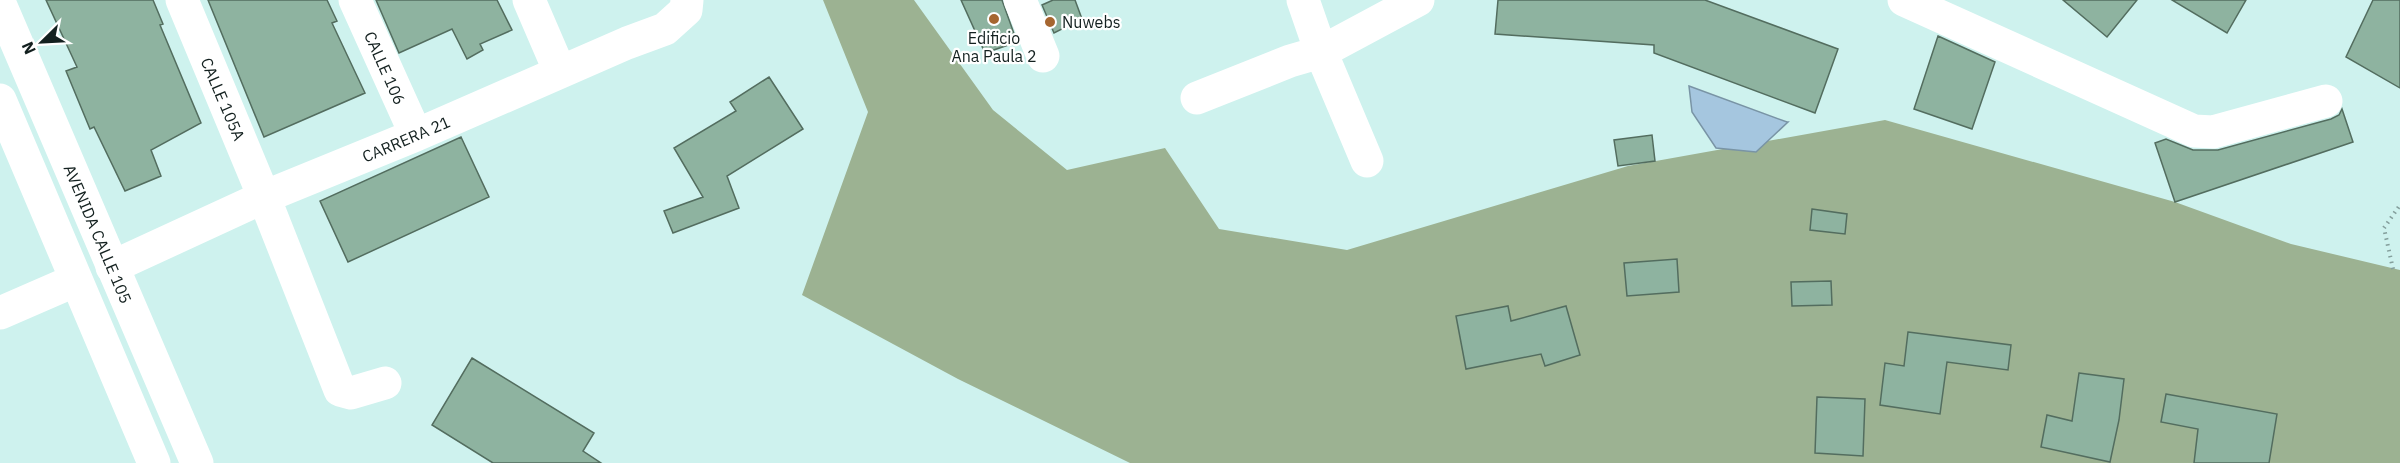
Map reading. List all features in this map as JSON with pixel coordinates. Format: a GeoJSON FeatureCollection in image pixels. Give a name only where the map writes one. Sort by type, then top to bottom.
{"type":"FeatureCollection","features":[{"type":"Feature","properties":{"kind":"street","name":"CALLE 105A"},"geometry":{"type":"LineString","coordinates":[[182,0],[264,197],[340,390],[351,393],[385,383]]}},
{"type":"Feature","properties":{"kind":"street","name":"CALLE 106"},"geometry":{"type":"LineString","coordinates":[[355,0],[416,135]]}},
{"type":"Feature","properties":{"kind":"street"},"geometry":{"type":"LineString","coordinates":[[529,0],[560,72]]}},
{"type":"Feature","properties":{"kind":"street","name":"CARRERA 21"},"geometry":{"type":"LineString","coordinates":[[112,267],[264,197],[664,29],[686,10],[687,0]]}},
{"type":"Feature","properties":{"kind":"street"},"geometry":{"type":"LineString","coordinates":[[1020,0],[1044,56]]}},
{"type":"Feature","properties":{"kind":"street"},"geometry":{"type":"LineString","coordinates":[[1303,0],[1321,52],[1367,161]]}},
{"type":"Feature","properties":{"kind":"street"},"geometry":{"type":"LineString","coordinates":[[1197,98],[1290,61],[1321,52],[1418,0]]}},
{"type":"Feature","properties":{"kind":"street"},"geometry":{"type":"LineString","coordinates":[[1904,0],[2193,131],[2213,132],[2326,101]]}},
{"type":"Feature","properties":{"kind":"street","name":"AVENIDA CALLE 105"},"geometry":{"type":"LineString","coordinates":[[0,4],[197,463]]}},
{"type":"Feature","properties":{"kind":"street"},"geometry":{"type":"LineString","coordinates":[[0,100],[154,463]]}},
{"type":"Feature","properties":{"kind":"street"},"geometry":{"type":"LineString","coordinates":[[0,313],[76,280]]}},
{"type":"Feature","properties":{"kind":"path"},"geometry":{"type":"LineString","coordinates":[[2393,269],[2384,228],[2400,205]]}},
{"type":"Feature","properties":{"kind":"green space"},"geometry":{"type":"Polygon","coordinates":[[[823,0],[914,0],[993,110],[1067,170],[1165,148],[1219,229],[1347,250],[1628,166],[1885,120],[2175,202],[2291,244],[2400,270],[2400,463],[1130,463],[958,379],[802,295],[868,112],[823,0]]]}},
{"type":"Feature","properties":{"kind":"water"},"geometry":{"type":"Polygon","coordinates":[[[1689,86],[1788,122],[1756,152],[1716,148],[1692,112],[1689,86]]]}},
{"type":"Feature","properties":{"kind":"building"},"geometry":{"type":"Polygon","coordinates":[[[46,0],[153,0],[163,24],[160,25],[201,123],[151,150],[161,176],[125,191],[94,127],[90,129],[66,71],[77,67],[46,0]]]}},
{"type":"Feature","properties":{"kind":"building"},"geometry":{"type":"Polygon","coordinates":[[[208,0],[327,0],[337,21],[332,23],[365,93],[264,137],[208,0]]]}},
{"type":"Feature","properties":{"kind":"building"},"geometry":{"type":"Polygon","coordinates":[[[376,0],[497,0],[512,30],[480,44],[483,50],[467,59],[452,29],[399,53],[376,0]]]}},
{"type":"Feature","properties":{"kind":"building","name":"Edificio Ana Paula 2"},"geometry":{"type":"Polygon","coordinates":[[[961,0],[1002,0],[1017,42],[985,53],[961,0]]]}},
{"type":"Feature","properties":{"kind":"building"},"geometry":{"type":"Polygon","coordinates":[[[1053,0],[1075,0],[1082,19],[1054,33],[1042,5],[1053,0]]]}},
{"type":"Feature","properties":{"kind":"building"},"geometry":{"type":"Polygon","coordinates":[[[1498,0],[1705,0],[1838,49],[1815,113],[1654,53],[1654,45],[1495,34],[1498,0]]]}},
{"type":"Feature","properties":{"kind":"building"},"geometry":{"type":"Polygon","coordinates":[[[2063,0],[2137,0],[2107,37],[2063,0]]]}},
{"type":"Feature","properties":{"kind":"building"},"geometry":{"type":"Polygon","coordinates":[[[2172,0],[2246,0],[2227,33],[2172,0]]]}},
{"type":"Feature","properties":{"kind":"building"},"geometry":{"type":"Polygon","coordinates":[[[2373,0],[2400,0],[2400,88],[2346,57],[2373,0]]]}},
{"type":"Feature","properties":{"kind":"building"},"geometry":{"type":"Polygon","coordinates":[[[1938,36],[1995,62],[1972,129],[1914,109],[1938,36]]]}},
{"type":"Feature","properties":{"kind":"building"},"geometry":{"type":"Polygon","coordinates":[[[769,77],[803,129],[727,176],[739,208],[673,233],[664,211],[703,197],[674,148],[736,111],[730,102],[769,77]]]}},
{"type":"Feature","properties":{"kind":"building"},"geometry":{"type":"Polygon","coordinates":[[[2342,109],[2353,142],[2175,202],[2155,143],[2166,139],[2193,150],[2218,150],[2331,119],[2339,115],[2342,109]]]}},
{"type":"Feature","properties":{"kind":"building"},"geometry":{"type":"Polygon","coordinates":[[[1652,135],[1655,161],[1618,166],[1614,140],[1652,135]]]}},
{"type":"Feature","properties":{"kind":"building"},"geometry":{"type":"Polygon","coordinates":[[[461,137],[489,197],[348,262],[320,201],[461,137]]]}},
{"type":"Feature","properties":{"kind":"building"},"geometry":{"type":"Polygon","coordinates":[[[1812,209],[1847,214],[1845,234],[1810,230],[1812,209]]]}},
{"type":"Feature","properties":{"kind":"building"},"geometry":{"type":"Polygon","coordinates":[[[1677,259],[1679,292],[1627,296],[1624,263],[1677,259]]]}},
{"type":"Feature","properties":{"kind":"building"},"geometry":{"type":"Polygon","coordinates":[[[1831,281],[1832,305],[1792,306],[1791,282],[1831,281]]]}},
{"type":"Feature","properties":{"kind":"building"},"geometry":{"type":"Polygon","coordinates":[[[1508,306],[1511,321],[1566,306],[1580,355],[1545,366],[1541,354],[1466,369],[1456,316],[1508,306]]]}},
{"type":"Feature","properties":{"kind":"building"},"geometry":{"type":"Polygon","coordinates":[[[1908,332],[2011,345],[2008,370],[1947,362],[1940,414],[1880,405],[1885,363],[1904,366],[1908,332]]]}},
{"type":"Feature","properties":{"kind":"building"},"geometry":{"type":"Polygon","coordinates":[[[472,358],[594,433],[583,451],[601,463],[493,463],[432,425],[472,358]]]}},
{"type":"Feature","properties":{"kind":"building"},"geometry":{"type":"Polygon","coordinates":[[[2079,373],[2124,379],[2119,420],[2110,462],[2041,447],[2047,415],[2072,421],[2079,373]]]}},
{"type":"Feature","properties":{"kind":"building"},"geometry":{"type":"Polygon","coordinates":[[[2166,394],[2277,414],[2269,463],[2194,463],[2198,429],[2161,422],[2166,394]]]}},
{"type":"Feature","properties":{"kind":"building"},"geometry":{"type":"Polygon","coordinates":[[[1817,397],[1865,399],[1863,456],[1815,453],[1817,397]]]}},
{"type":"Feature","properties":{"kind":"place","name":"Edificio Ana Paula 2"},"geometry":{"type":"Point","coordinates":[994,19]}},
{"type":"Feature","properties":{"kind":"place","name":"Nuwebs"},"geometry":{"type":"Point","coordinates":[1050,22]}}]}
